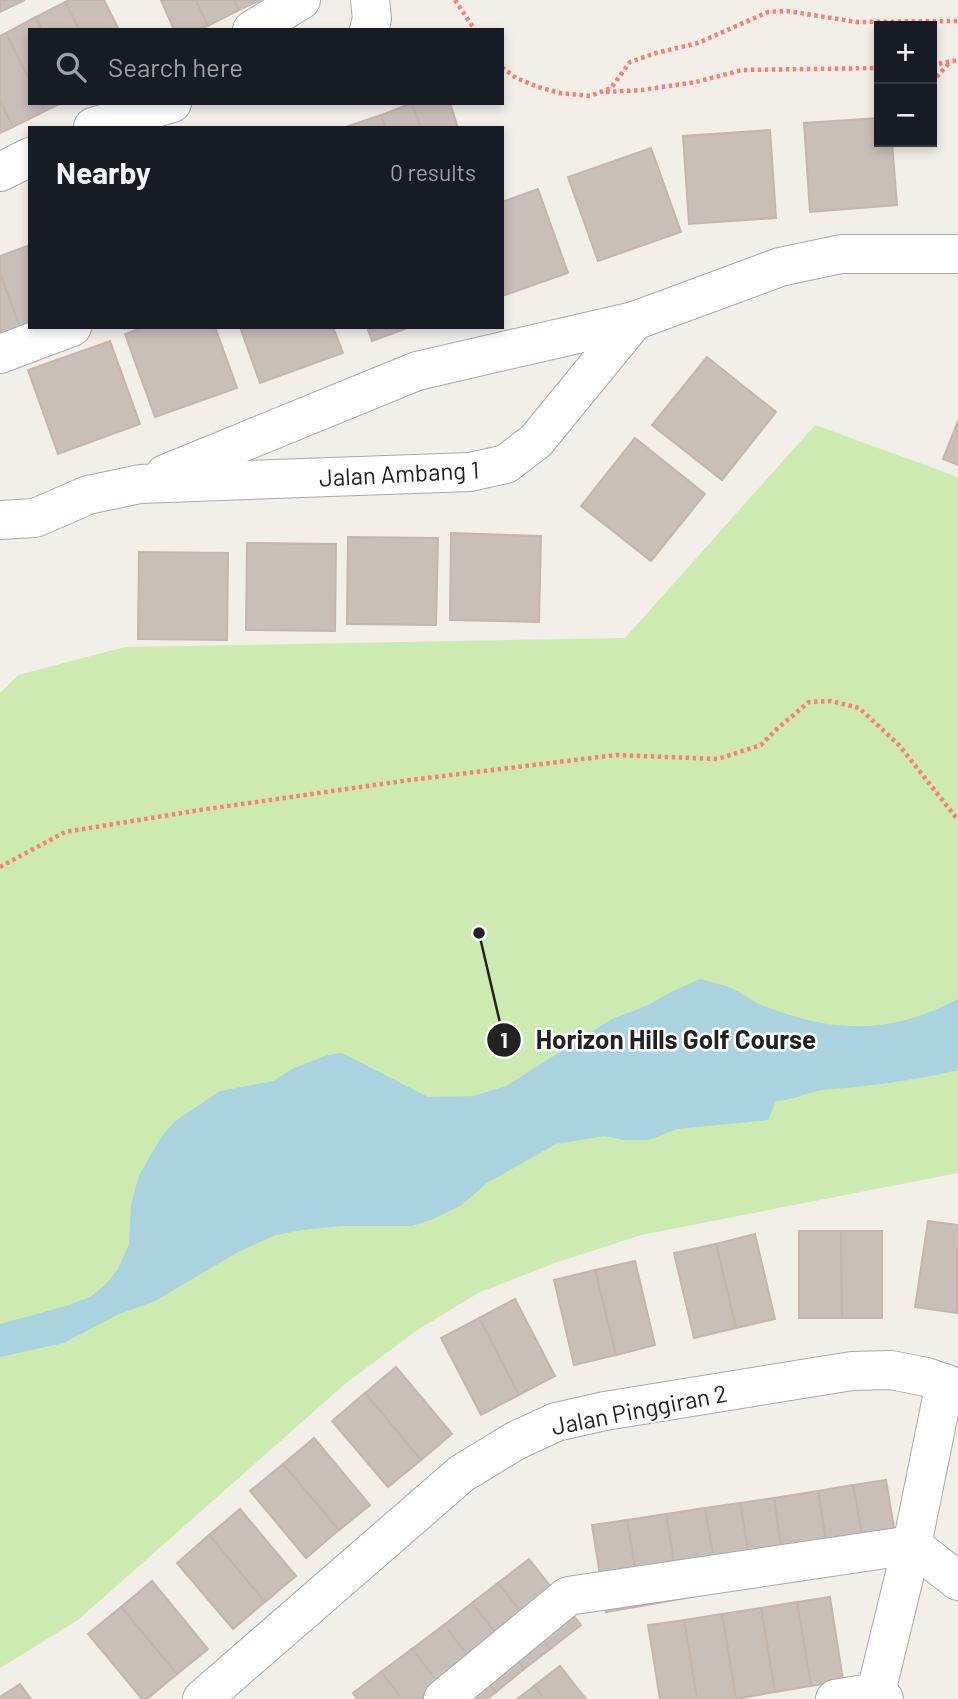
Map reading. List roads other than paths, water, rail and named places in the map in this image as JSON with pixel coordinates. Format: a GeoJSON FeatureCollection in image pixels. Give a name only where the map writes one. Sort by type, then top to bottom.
{"type":"FeatureCollection","features":[{"type":"Feature","properties":{"kind":"street"},"geometry":{"type":"LineString","coordinates":[[255,28],[301,0]]}},
{"type":"Feature","properties":{"kind":"street"},"geometry":{"type":"LineString","coordinates":[[370,0],[372,19],[370,28]]}},
{"type":"Feature","properties":{"kind":"street"},"geometry":{"type":"LineString","coordinates":[[95,126],[129,105]]}},
{"type":"Feature","properties":{"kind":"street"},"geometry":{"type":"LineString","coordinates":[[98,126],[166,105]]}},
{"type":"Feature","properties":{"kind":"street"},"geometry":{"type":"LineString","coordinates":[[0,172],[28,159]]}},
{"type":"Feature","properties":{"kind":"street","name":"Jalan Ambang 1"},"geometry":{"type":"LineString","coordinates":[[140,484],[416,371],[634,321],[780,267],[841,254],[958,254]]}},
{"type":"Feature","properties":{"kind":"street","name":"Jalan Ambang 1"},"geometry":{"type":"LineString","coordinates":[[0,520],[35,519],[88,495],[140,484],[470,472],[506,464],[536,442],[634,321]]}},
{"type":"Feature","properties":{"kind":"street"},"geometry":{"type":"LineString","coordinates":[[0,354],[67,329]]}},
{"type":"Feature","properties":{"kind":"street","name":"Jalan Pinggiran 2"},"geometry":{"type":"LineString","coordinates":[[202,1699],[461,1474],[515,1441],[556,1422],[605,1411],[852,1371],[891,1370],[952,1386]]}},
{"type":"Feature","properties":{"kind":"street"},"geometry":{"type":"LineString","coordinates":[[835,1699],[880,1695],[912,1545],[952,1386]]}},
{"type":"Feature","properties":{"kind":"street"},"geometry":{"type":"LineString","coordinates":[[443,1699],[568,1596],[912,1545],[958,1581]]}},
{"type":"Feature","properties":{"kind":"water"},"geometry":{"type":"Polygon","coordinates":[[[700,979],[731,988],[759,1004],[785,1014],[835,1025],[859,1026],[908,1019],[958,999],[958,1070],[891,1083],[823,1090],[776,1101],[768,1120],[677,1129],[649,1140],[623,1140],[605,1136],[556,1144],[487,1183],[462,1205],[431,1220],[412,1226],[341,1226],[276,1235],[240,1251],[155,1301],[117,1315],[64,1343],[0,1357],[0,1324],[66,1306],[90,1297],[105,1285],[118,1269],[129,1244],[131,1205],[139,1175],[162,1136],[175,1121],[220,1091],[273,1081],[294,1068],[328,1055],[342,1053],[428,1097],[473,1096],[506,1086],[612,1019],[648,1005],[700,979]]]}},
{"type":"Feature","properties":{"kind":"place","name":"Horizon Hills Golf Course"},"geometry":{"type":"Point","coordinates":[479,933]}}]}
